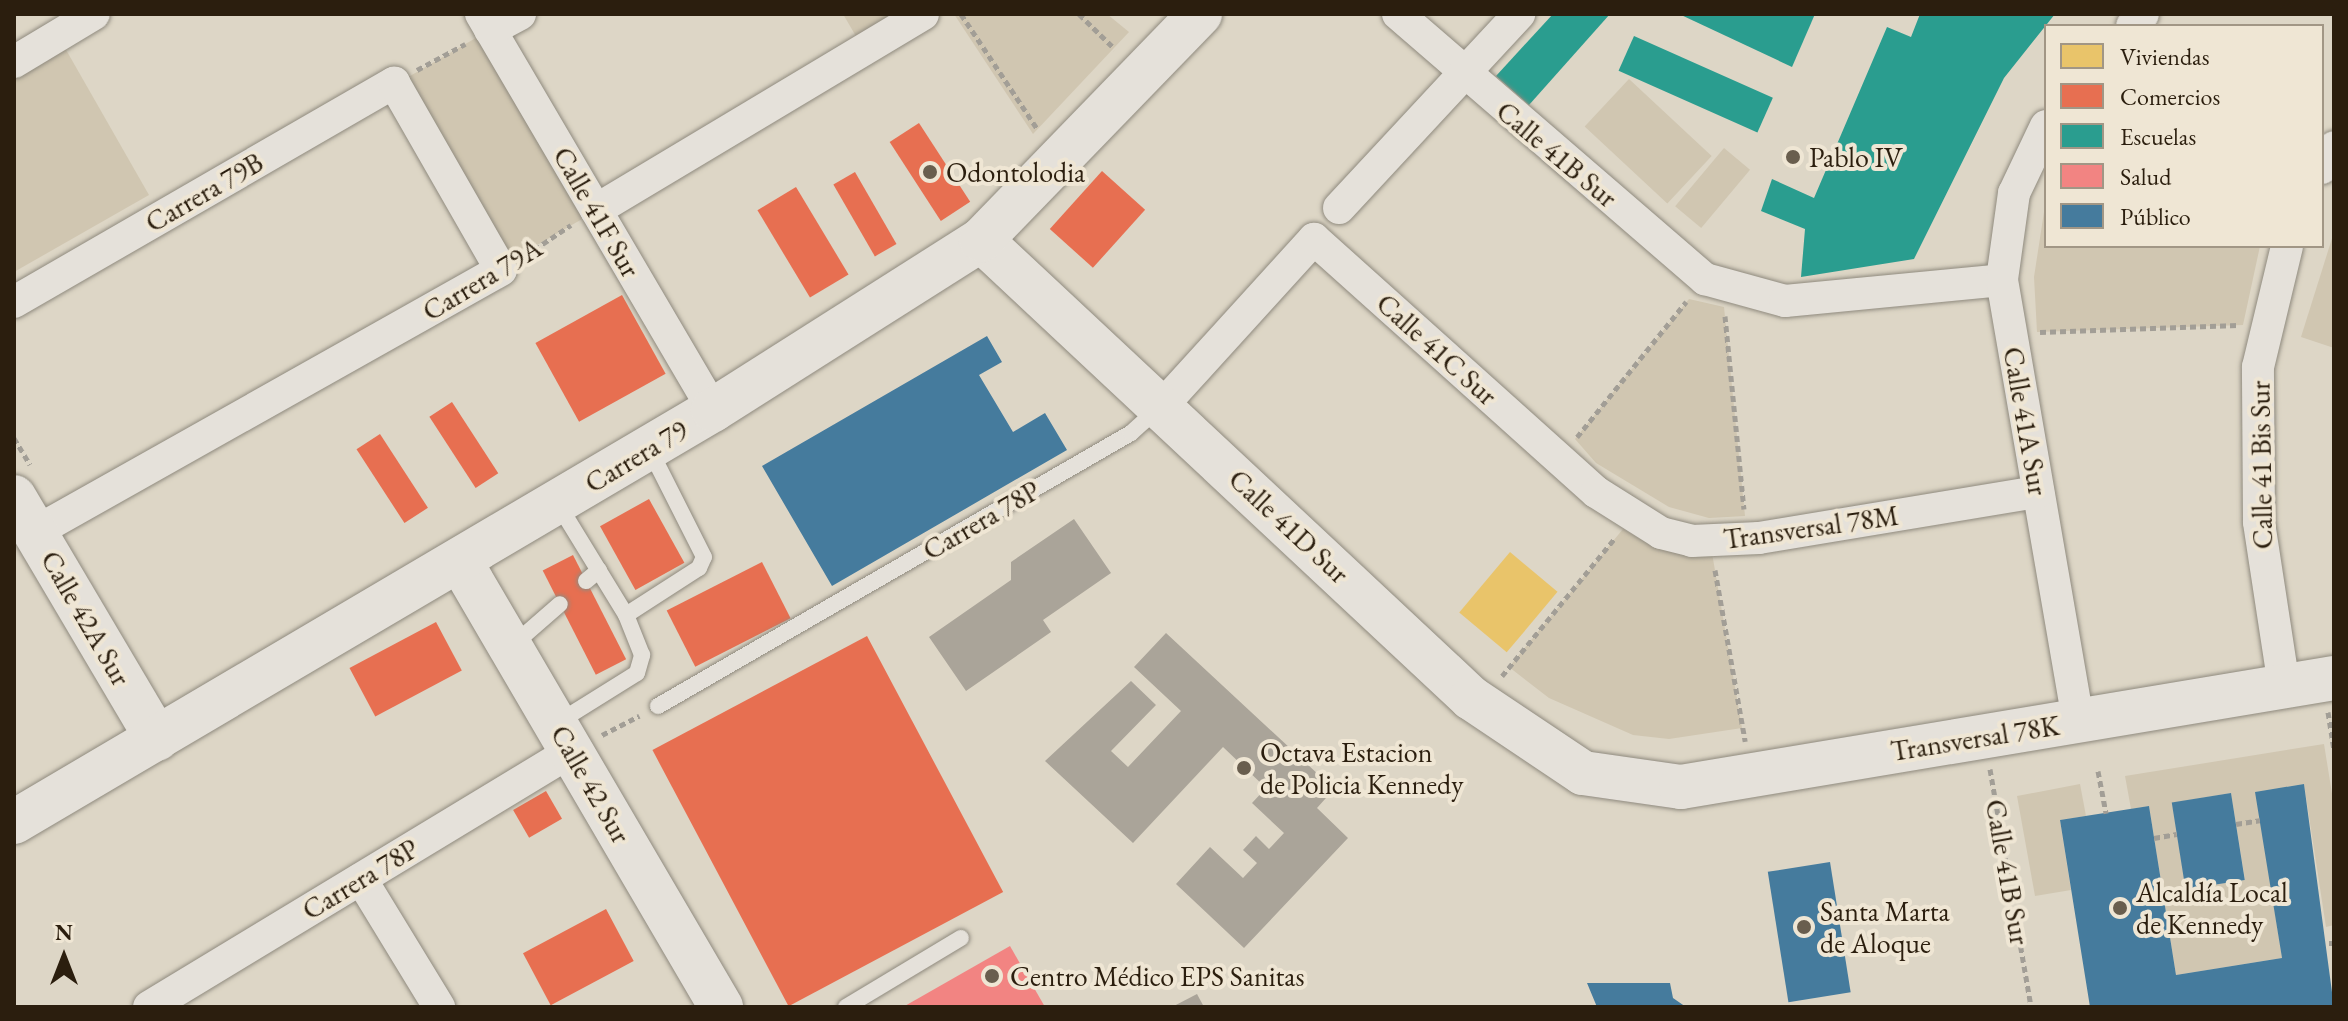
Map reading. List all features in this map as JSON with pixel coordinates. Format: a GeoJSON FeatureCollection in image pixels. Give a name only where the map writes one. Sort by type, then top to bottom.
{"type":"FeatureCollection","features":[{"type":"Feature","properties":{"kind":"street"},"geometry":{"type":"LineString","coordinates":[[14,62],[94,14]]}},
{"type":"Feature","properties":{"kind":"street"},"geometry":{"type":"LineString","coordinates":[[486,22],[520,14]]}},
{"type":"Feature","properties":{"kind":"street"},"geometry":{"type":"LineString","coordinates":[[596,210],[923,14]]}},
{"type":"Feature","properties":{"kind":"street","name":"Carrera 79"},"geometry":{"type":"LineString","coordinates":[[14,822],[713,410],[981,240],[1200,14]]}},
{"type":"Feature","properties":{"kind":"street","name":"Calle 41B Sur"},"geometry":{"type":"LineString","coordinates":[[1398,14],[1463,74],[1713,283]]}},
{"type":"Feature","properties":{"kind":"street"},"geometry":{"type":"LineString","coordinates":[[1339,208],[1519,14]]}},
{"type":"Feature","properties":{"kind":"street","name":"Calle 41F Sur"},"geometry":{"type":"LineString","coordinates":[[486,22],[713,410]]}},
{"type":"Feature","properties":{"kind":"street"},"geometry":{"type":"LineString","coordinates":[[394,83],[501,270]]}},
{"type":"Feature","properties":{"kind":"street","name":"Carrera 79B"},"geometry":{"type":"LineString","coordinates":[[14,302],[394,83]]}},
{"type":"Feature","properties":{"kind":"street","name":"Calle 41A Sur"},"geometry":{"type":"LineString","coordinates":[[2044,130],[2014,193],[2002,280],[2078,721]]}},
{"type":"Feature","properties":{"kind":"street"},"geometry":{"type":"LineString","coordinates":[[2324,164],[2334,147]]}},
{"type":"Feature","properties":{"kind":"street","name":"Carrera 78P"},"geometry":{"type":"LineString","coordinates":[[1162,406],[1314,239]]}},
{"type":"Feature","properties":{"kind":"street","name":"Calle 41C Sur"},"geometry":{"type":"LineString","coordinates":[[1314,239],[1560,459]]}},
{"type":"Feature","properties":{"kind":"street","name":"Calle 41D Sur"},"geometry":{"type":"LineString","coordinates":[[981,240],[1478,704],[1556,761],[1616,782]]}},
{"type":"Feature","properties":{"kind":"street","name":"Calle 41 Bis Sur"},"geometry":{"type":"LineString","coordinates":[[2284,686],[2259,522],[2264,324],[2286,248]]}},
{"type":"Feature","properties":{"kind":"street","name":"Carrera 79A"},"geometry":{"type":"LineString","coordinates":[[24,514],[501,270]]}},
{"type":"Feature","properties":{"kind":"street"},"geometry":{"type":"LineString","coordinates":[[1713,283],[1785,301],[2002,280]]}},
{"type":"Feature","properties":{"kind":"street","name":"Transversal 78M"},"geometry":{"type":"LineString","coordinates":[[1560,459],[1631,519],[1709,541],[1747,539],[2038,492]]}},
{"type":"Feature","properties":{"kind":"street","name":"Calle 42A Sur"},"geometry":{"type":"LineString","coordinates":[[24,514],[157,739]]}},
{"type":"Feature","properties":{"kind":"street","name":"Calle 42 Sur"},"geometry":{"type":"LineString","coordinates":[[460,561],[511,647],[575,737],[721,1007]]}},
{"type":"Feature","properties":{"kind":"street","name":"Transversal 78K"},"geometry":{"type":"LineString","coordinates":[[1616,782],[1681,787],[2334,678]]}},
{"type":"Feature","properties":{"kind":"street","name":"Carrera 78P"},"geometry":{"type":"LineString","coordinates":[[162,1003],[361,879],[575,737]]}},
{"type":"Feature","properties":{"kind":"street"},"geometry":{"type":"LineString","coordinates":[[361,879],[439,1007]]}},
{"type":"Feature","properties":{"kind":"lane","name":"Carrera 78P"},"geometry":{"type":"LineString","coordinates":[[658,706],[1131,433],[1162,406]]}},
{"type":"Feature","properties":{"kind":"lane"},"geometry":{"type":"LineString","coordinates":[[626,615],[699,568],[704,557],[649,448]]}},
{"type":"Feature","properties":{"kind":"lane"},"geometry":{"type":"LineString","coordinates":[[558,503],[592,576],[626,615],[642,655],[637,673],[575,737]]}},
{"type":"Feature","properties":{"kind":"lane"},"geometry":{"type":"LineString","coordinates":[[511,647],[560,604]]}},
{"type":"Feature","properties":{"kind":"lane"},"geometry":{"type":"LineString","coordinates":[[846,1007],[961,938]]}},
{"type":"Feature","properties":{"kind":"path"},"geometry":{"type":"LineString","coordinates":[[961,14],[1045,140]]}},
{"type":"Feature","properties":{"kind":"path"},"geometry":{"type":"LineString","coordinates":[[1079,14],[1124,58]]}},
{"type":"Feature","properties":{"kind":"path"},"geometry":{"type":"LineString","coordinates":[[394,83],[486,22]]}},
{"type":"Feature","properties":{"kind":"path","name":"Carrera 79A"},"geometry":{"type":"LineString","coordinates":[[501,270],[596,210]]}},
{"type":"Feature","properties":{"kind":"path"},"geometry":{"type":"LineString","coordinates":[[1560,459],[1713,283]]}},
{"type":"Feature","properties":{"kind":"path"},"geometry":{"type":"LineString","coordinates":[[1713,283],[1747,539]]}},
{"type":"Feature","properties":{"kind":"path"},"geometry":{"type":"LineString","coordinates":[[2011,334],[2264,324]]}},
{"type":"Feature","properties":{"kind":"path"},"geometry":{"type":"LineString","coordinates":[[1478,704],[1631,519]]}},
{"type":"Feature","properties":{"kind":"path"},"geometry":{"type":"LineString","coordinates":[[1709,541],[1750,775]]}},
{"type":"Feature","properties":{"kind":"path"},"geometry":{"type":"LineString","coordinates":[[575,737],[658,706]]}},
{"type":"Feature","properties":{"kind":"path","name":"Calle 41B Sur"},"geometry":{"type":"LineString","coordinates":[[1985,736],[2031,1007]]}},
{"type":"Feature","properties":{"kind":"path"},"geometry":{"type":"LineString","coordinates":[[2098,771],[2106,813]]}},
{"type":"Feature","properties":{"kind":"path"},"geometry":{"type":"LineString","coordinates":[[2236,824],[2260,820]]}},
{"type":"Feature","properties":{"kind":"path"},"geometry":{"type":"LineString","coordinates":[[2154,838],[2177,834]]}},
{"type":"Feature","properties":{"kind":"shaded area"},"geometry":{"type":"Polygon","coordinates":[[[843,14],[895,14],[857,38],[843,14]]]}},
{"type":"Feature","properties":{"kind":"shaded area"},"geometry":{"type":"Polygon","coordinates":[[[954,14],[1107,14],[1129,32],[1033,134],[954,14]]]}},
{"type":"Feature","properties":{"kind":"shaded area"},"geometry":{"type":"Polygon","coordinates":[[[481,35],[586,217],[512,260],[407,78],[481,35]]]}},
{"type":"Feature","properties":{"kind":"shaded area"},"geometry":{"type":"Polygon","coordinates":[[[65,48],[149,195],[14,272],[14,77],[65,48]]]}},
{"type":"Feature","properties":{"kind":"shaded area"},"geometry":{"type":"Polygon","coordinates":[[[1629,79],[1712,156],[1667,204],[1585,127],[1629,79]]]}},
{"type":"Feature","properties":{"kind":"shaded area"},"geometry":{"type":"Polygon","coordinates":[[[1724,148],[1750,170],[1701,228],[1675,206],[1724,148]]]}},
{"type":"Feature","properties":{"kind":"shaded area"},"geometry":{"type":"Polygon","coordinates":[[[2044,212],[2044,248],[2260,248],[2243,325],[2037,332],[2034,277],[2044,212]]]}},
{"type":"Feature","properties":{"kind":"shaded area"},"geometry":{"type":"Polygon","coordinates":[[[2334,232],[2334,348],[2301,337],[2334,232]]]}},
{"type":"Feature","properties":{"kind":"shaded area"},"geometry":{"type":"Polygon","coordinates":[[[1689,299],[1724,307],[1745,516],[1709,518],[1669,507],[1596,463],[1575,439],[1689,299]]]}},
{"type":"Feature","properties":{"kind":"shaded area"},"geometry":{"type":"Polygon","coordinates":[[[1623,529],[1652,546],[1712,553],[1742,728],[1669,739],[1633,735],[1549,698],[1509,667],[1623,529]]]}},
{"type":"Feature","properties":{"kind":"shaded area"},"geometry":{"type":"Polygon","coordinates":[[[2324,744],[2334,806],[2334,925],[2326,927],[2304,784],[2256,792],[2282,958],[2176,975],[2149,806],[2131,809],[2125,776],[2324,744]],[[2231,793],[2172,803],[2186,889],[2245,880],[2231,793]]]}},
{"type":"Feature","properties":{"kind":"shaded area"},"geometry":{"type":"Polygon","coordinates":[[[2080,784],[2086,816],[2060,820],[2071,890],[2035,896],[2017,796],[2080,784]]]}},
{"type":"Feature","properties":{"kind":"building: Viviendas"},"geometry":{"type":"Polygon","coordinates":[[[1510,552],[1557,592],[1507,652],[1459,613],[1510,552]]]}},
{"type":"Feature","properties":{"kind":"building: Comercios","name":"Odontolodia"},"geometry":{"type":"Polygon","coordinates":[[[919,123],[970,202],[941,221],[890,142],[919,123]]]}},
{"type":"Feature","properties":{"kind":"building: Comercios"},"geometry":{"type":"Polygon","coordinates":[[[1102,171],[1145,210],[1093,268],[1050,229],[1102,171]]]}},
{"type":"Feature","properties":{"kind":"building: Comercios"},"geometry":{"type":"Polygon","coordinates":[[[855,172],[896,244],[875,256],[833,184],[855,172]]]}},
{"type":"Feature","properties":{"kind":"building: Comercios"},"geometry":{"type":"Polygon","coordinates":[[[796,187],[849,274],[810,298],[757,210],[796,187]]]}},
{"type":"Feature","properties":{"kind":"building: Comercios"},"geometry":{"type":"Polygon","coordinates":[[[622,295],[666,374],[579,422],[535,343],[622,295]]]}},
{"type":"Feature","properties":{"kind":"building: Comercios"},"geometry":{"type":"Polygon","coordinates":[[[452,402],[498,473],[476,488],[429,417],[452,402]]]}},
{"type":"Feature","properties":{"kind":"building: Comercios"},"geometry":{"type":"Polygon","coordinates":[[[380,434],[428,508],[404,523],[357,449],[380,434]]]}},
{"type":"Feature","properties":{"kind":"building: Comercios"},"geometry":{"type":"Polygon","coordinates":[[[649,499],[684,563],[635,590],[600,526],[649,499]]]}},
{"type":"Feature","properties":{"kind":"building: Comercios"},"geometry":{"type":"Polygon","coordinates":[[[573,555],[626,659],[596,675],[543,570],[573,555]]]}},
{"type":"Feature","properties":{"kind":"building: Comercios"},"geometry":{"type":"Polygon","coordinates":[[[762,562],[791,618],[695,667],[667,611],[762,562]]]}},
{"type":"Feature","properties":{"kind":"building: Comercios"},"geometry":{"type":"Polygon","coordinates":[[[436,622],[462,671],[375,717],[349,668],[436,622]]]}},
{"type":"Feature","properties":{"kind":"building: Comercios"},"geometry":{"type":"Polygon","coordinates":[[[867,636],[1003,892],[789,1006],[652,750],[867,636]]]}},
{"type":"Feature","properties":{"kind":"building: Comercios"},"geometry":{"type":"Polygon","coordinates":[[[546,791],[562,819],[529,838],[513,810],[546,791]]]}},
{"type":"Feature","properties":{"kind":"building: Comercios"},"geometry":{"type":"Polygon","coordinates":[[[606,909],[634,961],[551,1005],[523,953],[606,909]]]}},
{"type":"Feature","properties":{"kind":"building: Escuelas"},"geometry":{"type":"Polygon","coordinates":[[[1553,14],[1610,14],[1529,105],[1496,76],[1553,14]]]}},
{"type":"Feature","properties":{"kind":"building: Escuelas"},"geometry":{"type":"Polygon","coordinates":[[[1679,14],[1815,14],[1792,67],[1679,14]]]}},
{"type":"Feature","properties":{"kind":"building: Escuelas"},"geometry":{"type":"Polygon","coordinates":[[[1920,14],[2055,14],[2004,78],[1914,259],[1801,277],[1805,229],[1761,211],[1772,179],[1814,198],[1887,27],[1911,37],[1920,14]]]}},
{"type":"Feature","properties":{"kind":"building: Escuelas"},"geometry":{"type":"Polygon","coordinates":[[[1634,36],[1773,98],[1757,133],[1619,71],[1634,36]]]}},
{"type":"Feature","properties":{"kind":"building: Salud","name":"Centro Médico EPS Sanitas"},"geometry":{"type":"Polygon","coordinates":[[[1010,946],[1045,1007],[903,1007],[1010,946]]]}},
{"type":"Feature","properties":{"kind":"building: Público"},"geometry":{"type":"Polygon","coordinates":[[[987,336],[1002,362],[979,375],[1013,432],[1045,413],[1067,450],[832,586],[762,466],[987,336]]]}},
{"type":"Feature","properties":{"kind":"building: Público","name":"Alcaldía Local de Kennedy"},"geometry":{"type":"Polygon","coordinates":[[[2304,784],[2334,1007],[2090,1007],[2060,820],[2149,806],[2176,975],[2282,958],[2255,792],[2304,784]]]}},
{"type":"Feature","properties":{"kind":"building: Público","name":"Alcaldía Local de Kennedy"},"geometry":{"type":"Polygon","coordinates":[[[2231,793],[2245,880],[2186,889],[2172,802],[2231,793]]]}},
{"type":"Feature","properties":{"kind":"building: Público"},"geometry":{"type":"Polygon","coordinates":[[[1830,862],[1851,992],[1788,1002],[1768,872],[1830,862]]]}},
{"type":"Feature","properties":{"kind":"building: Público"},"geometry":{"type":"Polygon","coordinates":[[[1587,983],[1670,983],[1673,998],[1686,1007],[1597,1007],[1587,983]]]}},
{"type":"Feature","properties":{"kind":"building: Otros"},"geometry":{"type":"Polygon","coordinates":[[[1074,519],[1111,573],[1043,620],[1051,632],[966,691],[929,637],[1011,580],[1011,562],[1074,519]]]}},
{"type":"Feature","properties":{"kind":"building: Otros"},"geometry":{"type":"Polygon","coordinates":[[[1166,633],[1334,789],[1317,808],[1348,838],[1244,948],[1176,884],[1210,847],[1243,878],[1257,863],[1243,850],[1256,836],[1269,849],[1284,833],[1252,803],[1266,788],[1223,747],[1133,843],[1045,761],[1131,681],[1156,705],[1111,751],[1128,767],[1181,711],[1134,667],[1166,633]]]}},
{"type":"Feature","properties":{"kind":"building: Otros"},"geometry":{"type":"Polygon","coordinates":[[[1197,994],[1204,1007],[1172,1007],[1197,994]]]}},
{"type":"Feature","properties":{"kind":"place","name":"Pablo IV"},"geometry":{"type":"Point","coordinates":[1793,157]}},
{"type":"Feature","properties":{"kind":"place","name":"Odontolodia"},"geometry":{"type":"Point","coordinates":[930,172]}},
{"type":"Feature","properties":{"kind":"place","name":"Octava Estacion de Policia Kennedy"},"geometry":{"type":"Point","coordinates":[1244,768]}},
{"type":"Feature","properties":{"kind":"place","name":"Alcaldía Local de Kennedy"},"geometry":{"type":"Point","coordinates":[2120,908]}},
{"type":"Feature","properties":{"kind":"place","name":"Santa Marta de Aloque"},"geometry":{"type":"Point","coordinates":[1804,927]}},
{"type":"Feature","properties":{"kind":"place","name":"Centro Médico EPS Sanitas"},"geometry":{"type":"Point","coordinates":[992,976]}}]}
